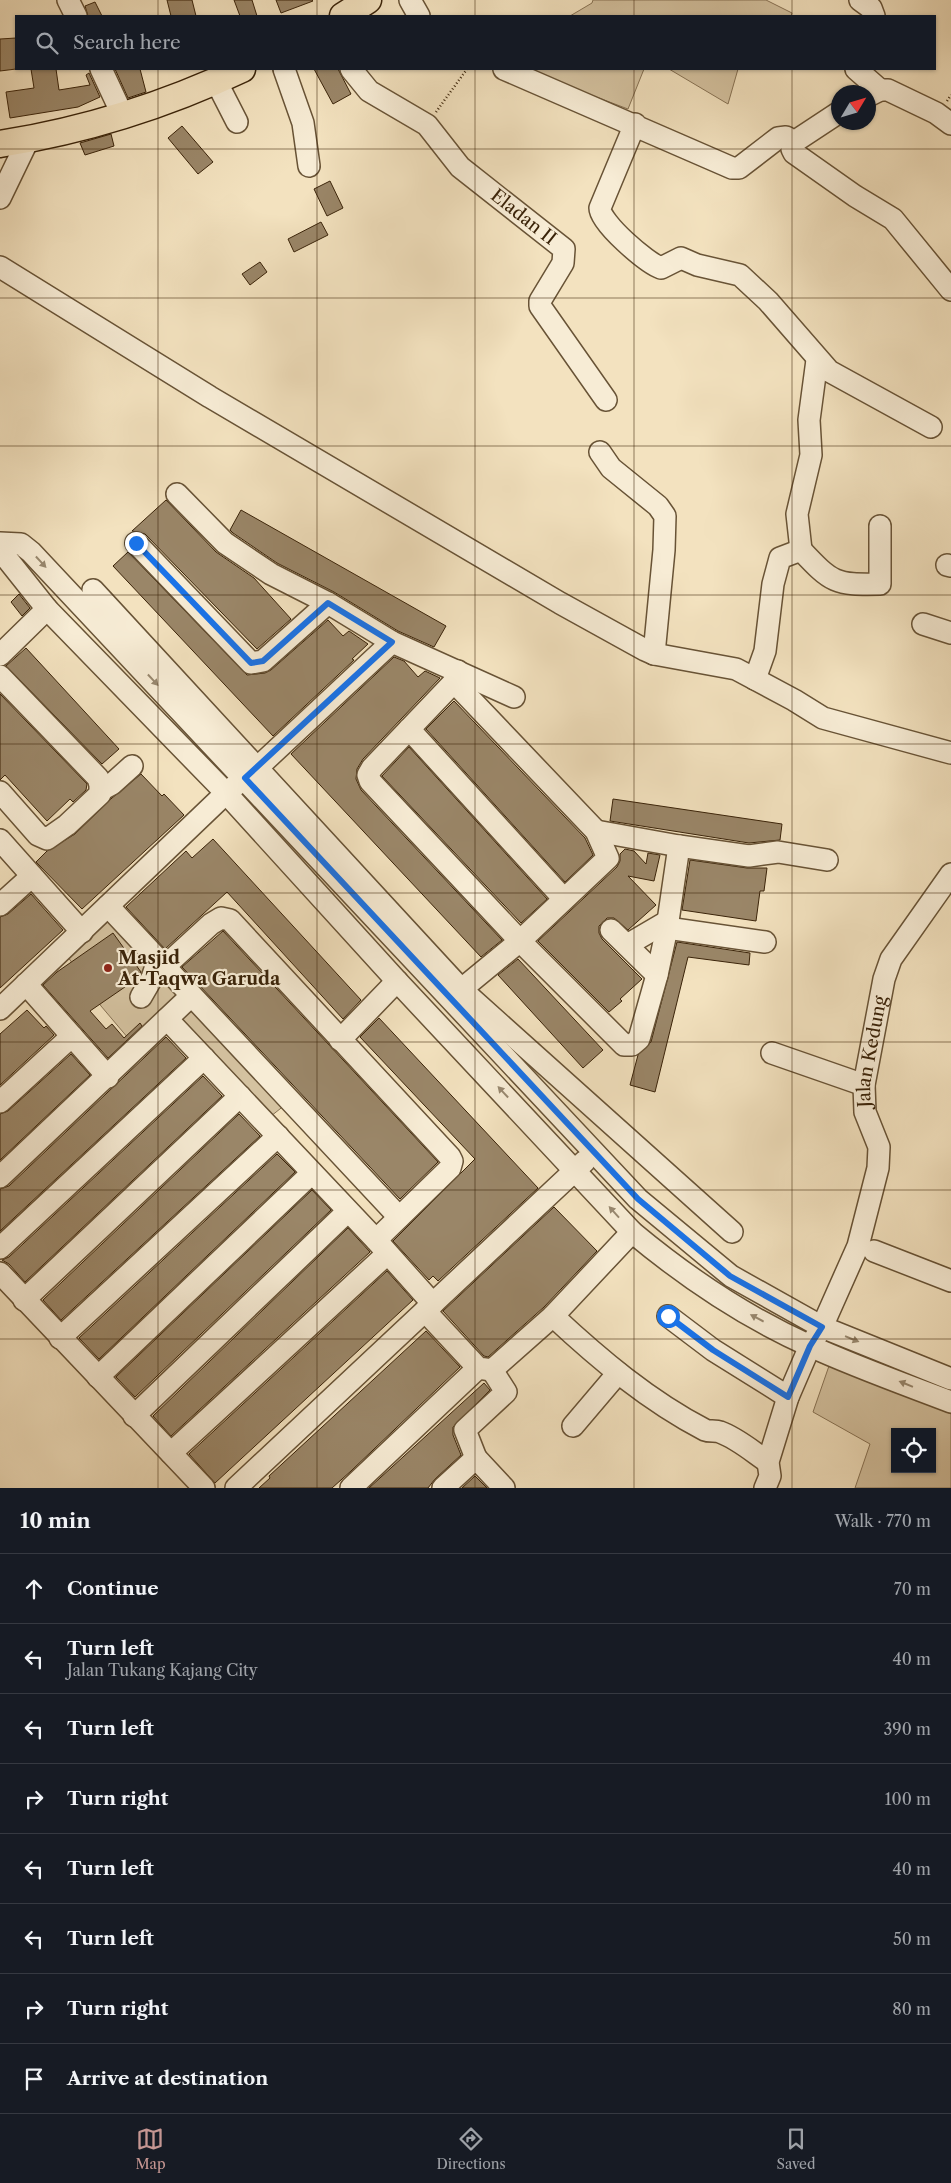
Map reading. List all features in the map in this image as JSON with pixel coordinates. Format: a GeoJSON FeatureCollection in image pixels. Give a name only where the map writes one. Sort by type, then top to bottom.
{"type":"FeatureCollection","features":[{"type":"Feature","properties":{"kind":"main road"},"geometry":{"type":"LineString","coordinates":[[345,15],[368,0]]}},
{"type":"Feature","properties":{"kind":"main road"},"geometry":{"type":"LineString","coordinates":[[0,144],[28,140],[122,114],[216,81],[240,70]]}},
{"type":"Feature","properties":{"kind":"street"},"geometry":{"type":"LineString","coordinates":[[68,0],[76,15]]}},
{"type":"Feature","properties":{"kind":"street"},"geometry":{"type":"LineString","coordinates":[[410,0],[418,15]]}},
{"type":"Feature","properties":{"kind":"street"},"geometry":{"type":"LineString","coordinates":[[860,0],[871,8],[874,15]]}},
{"type":"Feature","properties":{"kind":"street"},"geometry":{"type":"LineString","coordinates":[[101,70],[122,114]]}},
{"type":"Feature","properties":{"kind":"street"},"geometry":{"type":"LineString","coordinates":[[284,70],[303,123],[309,166]]}},
{"type":"Feature","properties":{"kind":"street","name":"Eladan II"},"geometry":{"type":"LineString","coordinates":[[352,70],[369,91],[427,125],[460,168],[564,249],[563,263],[540,300],[540,306],[606,400]]}},
{"type":"Feature","properties":{"kind":"street"},"geometry":{"type":"LineString","coordinates":[[506,70],[635,124],[732,168],[739,168],[778,138],[786,138],[794,142]]}},
{"type":"Feature","properties":{"kind":"street"},"geometry":{"type":"LineString","coordinates":[[857,70],[868,85]]}},
{"type":"Feature","properties":{"kind":"street"},"geometry":{"type":"LineString","coordinates":[[216,81],[237,122]]}},
{"type":"Feature","properties":{"kind":"street"},"geometry":{"type":"LineString","coordinates":[[876,93],[895,93],[951,124]]}},
{"type":"Feature","properties":{"kind":"street"},"geometry":{"type":"LineString","coordinates":[[831,118],[794,142],[792,149],[794,153],[855,196],[893,219],[951,290]]}},
{"type":"Feature","properties":{"kind":"street"},"geometry":{"type":"LineString","coordinates":[[635,124],[600,212],[603,219],[614,231],[656,266],[664,268],[681,258],[697,265],[740,275],[768,301],[817,360],[829,371],[931,427]]}},
{"type":"Feature","properties":{"kind":"street"},"geometry":{"type":"LineString","coordinates":[[0,198],[28,140]]}},
{"type":"Feature","properties":{"kind":"street"},"geometry":{"type":"LineString","coordinates":[[0,267],[210,397],[560,603],[654,654],[728,667],[755,679],[823,718],[951,753]]}},
{"type":"Feature","properties":{"kind":"street"},"geometry":{"type":"LineString","coordinates":[[817,360],[808,420],[811,455],[797,514],[802,550],[824,575],[847,585],[880,584],[880,526]]}},
{"type":"Feature","properties":{"kind":"street"},"geometry":{"type":"LineString","coordinates":[[600,452],[611,468],[658,506],[665,516],[664,550],[654,654]]}},
{"type":"Feature","properties":{"kind":"street"},"geometry":{"type":"LineString","coordinates":[[177,494],[217,536],[241,555],[328,603],[392,642],[456,676],[514,698]]}},
{"type":"Feature","properties":{"kind":"street"},"geometry":{"type":"LineString","coordinates":[[0,543],[21,544],[31,552],[251,773]]}},
{"type":"Feature","properties":{"kind":"street"},"geometry":{"type":"LineString","coordinates":[[136,543],[251,663],[263,661],[328,603]]}},
{"type":"Feature","properties":{"kind":"street"},"geometry":{"type":"LineString","coordinates":[[0,550],[47,609],[226,793],[397,981],[430,1014],[632,1232],[671,1264],[730,1304],[810,1346],[951,1402]]}},
{"type":"Feature","properties":{"kind":"street"},"geometry":{"type":"LineString","coordinates":[[755,679],[765,651],[773,584],[780,558],[802,550]]}},
{"type":"Feature","properties":{"kind":"street"},"geometry":{"type":"LineString","coordinates":[[93,590],[251,773],[456,995],[638,1199],[730,1276],[822,1327],[951,1379]]}},
{"type":"Feature","properties":{"kind":"street"},"geometry":{"type":"LineString","coordinates":[[0,655],[47,609]]}},
{"type":"Feature","properties":{"kind":"street"},"geometry":{"type":"LineString","coordinates":[[923,624],[951,633]]}},
{"type":"Feature","properties":{"kind":"street"},"geometry":{"type":"LineString","coordinates":[[0,1009],[226,793],[251,773],[392,642]]}},
{"type":"Feature","properties":{"kind":"street"},"geometry":{"type":"LineString","coordinates":[[0,676],[98,778],[101,790]]}},
{"type":"Feature","properties":{"kind":"street"},"geometry":{"type":"LineString","coordinates":[[456,676],[372,768],[368,775],[370,780],[520,941],[624,1045],[632,1045],[639,1039],[657,975],[668,924],[679,846]]}},
{"type":"Feature","properties":{"kind":"street"},"geometry":{"type":"LineString","coordinates":[[456,676],[596,831],[608,858]]}},
{"type":"Feature","properties":{"kind":"street"},"geometry":{"type":"LineString","coordinates":[[409,729],[564,898]]}},
{"type":"Feature","properties":{"kind":"street"},"geometry":{"type":"LineString","coordinates":[[0,792],[38,834],[47,839],[67,825],[100,794],[101,790],[112,784],[132,766]]}},
{"type":"Feature","properties":{"kind":"street"},"geometry":{"type":"LineString","coordinates":[[596,831],[749,856],[778,852],[827,860]]}},
{"type":"Feature","properties":{"kind":"street"},"geometry":{"type":"LineString","coordinates":[[430,1014],[456,995],[520,941],[608,858],[639,837]]}},
{"type":"Feature","properties":{"kind":"street"},"geometry":{"type":"LineString","coordinates":[[0,840],[82,932]]}},
{"type":"Feature","properties":{"kind":"street","name":"Jalan Kedung"},"geometry":{"type":"LineString","coordinates":[[765,1488],[770,1476],[768,1462],[788,1397],[858,1246],[878,1168],[879,1147],[865,1112],[864,1085],[884,979],[891,959],[951,874]]}},
{"type":"Feature","properties":{"kind":"street"},"geometry":{"type":"LineString","coordinates":[[0,905],[32,876]]}},
{"type":"Feature","properties":{"kind":"street"},"geometry":{"type":"LineString","coordinates":[[108,906],[399,1217]]}},
{"type":"Feature","properties":{"kind":"street"},"geometry":{"type":"LineString","coordinates":[[141,997],[161,964],[212,924],[221,918],[226,918],[236,926],[340,1040],[445,1150],[452,1162],[444,1175],[399,1217],[382,1247],[171,1453]]}},
{"type":"Feature","properties":{"kind":"street"},"geometry":{"type":"LineString","coordinates":[[627,945],[668,924],[765,942]]}},
{"type":"Feature","properties":{"kind":"street"},"geometry":{"type":"LineString","coordinates":[[611,930],[657,975]]}},
{"type":"Feature","properties":{"kind":"street"},"geometry":{"type":"LineString","coordinates":[[340,1040],[397,981]]}},
{"type":"Feature","properties":{"kind":"street"},"geometry":{"type":"LineString","coordinates":[[26,984],[108,1077]]}},
{"type":"Feature","properties":{"kind":"street"},"geometry":{"type":"LineString","coordinates":[[456,995],[732,1232]]}},
{"type":"Feature","properties":{"kind":"street"},"geometry":{"type":"LineString","coordinates":[[0,1177],[108,1077],[191,996]]}},
{"type":"Feature","properties":{"kind":"street"},"geometry":{"type":"LineString","coordinates":[[167,1019],[382,1247],[429,1308],[506,1392],[465,1430],[476,1458],[504,1488]]}},
{"type":"Feature","properties":{"kind":"street"},"geometry":{"type":"LineString","coordinates":[[0,1102],[72,1036]]}},
{"type":"Feature","properties":{"kind":"street"},"geometry":{"type":"LineString","coordinates":[[772,1053],[864,1085]]}},
{"type":"Feature","properties":{"kind":"street"},"geometry":{"type":"LineString","coordinates":[[0,1248],[204,1058]]}},
{"type":"Feature","properties":{"kind":"street"},"geometry":{"type":"LineString","coordinates":[[24,1300],[240,1096]]}},
{"type":"Feature","properties":{"kind":"street"},"geometry":{"type":"LineString","coordinates":[[60,1338],[278,1136]]}},
{"type":"Feature","properties":{"kind":"street"},"geometry":{"type":"LineString","coordinates":[[236,1488],[575,1169],[596,1153]]}},
{"type":"Feature","properties":{"kind":"street"},"geometry":{"type":"LineString","coordinates":[[98,1377],[312,1173]]}},
{"type":"Feature","properties":{"kind":"street"},"geometry":{"type":"LineString","coordinates":[[134,1416],[348,1212]]}},
{"type":"Feature","properties":{"kind":"street"},"geometry":{"type":"LineString","coordinates":[[351,1488],[485,1369],[553,1316],[632,1232]]}},
{"type":"Feature","properties":{"kind":"street"},"geometry":{"type":"LineString","coordinates":[[874,1251],[951,1281]]}},
{"type":"Feature","properties":{"kind":"street"},"geometry":{"type":"LineString","coordinates":[[0,1273],[204,1488]]}},
{"type":"Feature","properties":{"kind":"street"},"geometry":{"type":"LineString","coordinates":[[553,1316],[618,1373],[706,1430],[719,1431],[768,1462]]}},
{"type":"Feature","properties":{"kind":"street"},"geometry":{"type":"LineString","coordinates":[[668,1316],[713,1350],[788,1397]]}},
{"type":"Feature","properties":{"kind":"street"},"geometry":{"type":"LineString","coordinates":[[573,1426],[618,1373]]}},
{"type":"Feature","properties":{"kind":"street"},"geometry":{"type":"LineString","coordinates":[[443,1488],[476,1458]]}},
{"type":"Feature","properties":{"kind":"path"},"geometry":{"type":"LineString","coordinates":[[427,125],[466,70]]}},
{"type":"Feature","properties":{"kind":"shaded area"},"geometry":{"type":"Polygon","coordinates":[[[593,0],[766,0],[792,13],[791,15],[572,15],[592,3],[593,0]]]}},
{"type":"Feature","properties":{"kind":"shaded area"},"geometry":{"type":"Polygon","coordinates":[[[525,70],[644,70],[628,109],[525,70]]]}},
{"type":"Feature","properties":{"kind":"shaded area"},"geometry":{"type":"Polygon","coordinates":[[[671,70],[738,70],[728,104],[671,70]]]}},
{"type":"Feature","properties":{"kind":"shaded area"},"geometry":{"type":"Polygon","coordinates":[[[107,913],[187,997],[134,1045],[101,1006],[64,951],[107,913]]]}},
{"type":"Feature","properties":{"kind":"shaded area"},"geometry":{"type":"Polygon","coordinates":[[[193,997],[290,1101],[266,1120],[168,1018],[193,997]]]}},
{"type":"Feature","properties":{"kind":"shaded area"},"geometry":{"type":"Polygon","coordinates":[[[830,1363],[951,1414],[951,1488],[855,1488],[870,1444],[813,1412],[830,1363]]]}},
{"type":"Feature","properties":{"kind":"building"},"geometry":{"type":"Polygon","coordinates":[[[167,0],[192,0],[196,15],[171,15],[167,0]]]}},
{"type":"Feature","properties":{"kind":"building"},"geometry":{"type":"Polygon","coordinates":[[[234,0],[252,0],[257,15],[240,15],[234,0]]]}},
{"type":"Feature","properties":{"kind":"building"},"geometry":{"type":"Polygon","coordinates":[[[276,0],[312,0],[313,1],[281,13],[276,0]]]}},
{"type":"Feature","properties":{"kind":"building"},"geometry":{"type":"Polygon","coordinates":[[[95,2],[102,15],[88,15],[85,6],[95,2]]]}},
{"type":"Feature","properties":{"kind":"building"},"geometry":{"type":"Polygon","coordinates":[[[15,38],[15,69],[0,71],[0,39],[15,38]]]}},
{"type":"Feature","properties":{"kind":"building"},"geometry":{"type":"Polygon","coordinates":[[[31,70],[56,70],[59,90],[90,85],[86,75],[89,73],[100,97],[78,107],[10,118],[6,92],[34,88],[31,70]]]}},
{"type":"Feature","properties":{"kind":"building"},"geometry":{"type":"Polygon","coordinates":[[[115,70],[140,70],[146,92],[128,98],[115,70]]]}},
{"type":"Feature","properties":{"kind":"building"},"geometry":{"type":"Polygon","coordinates":[[[315,70],[339,70],[351,94],[333,104],[315,70]]]}},
{"type":"Feature","properties":{"kind":"building"},"geometry":{"type":"Polygon","coordinates":[[[182,126],[213,162],[198,174],[168,138],[182,126]]]}},
{"type":"Feature","properties":{"kind":"building"},"geometry":{"type":"Polygon","coordinates":[[[111,134],[114,146],[85,155],[80,143],[111,134]]]}},
{"type":"Feature","properties":{"kind":"building"},"geometry":{"type":"Polygon","coordinates":[[[330,181],[343,208],[327,216],[314,189],[330,181]]]}},
{"type":"Feature","properties":{"kind":"building"},"geometry":{"type":"Polygon","coordinates":[[[321,222],[328,235],[294,252],[288,239],[321,222]]]}},
{"type":"Feature","properties":{"kind":"building"},"geometry":{"type":"Polygon","coordinates":[[[260,262],[267,272],[250,285],[242,274],[260,262]]]}},
{"type":"Feature","properties":{"kind":"building"},"geometry":{"type":"Polygon","coordinates":[[[166,500],[216,552],[254,578],[291,619],[257,649],[145,534],[132,531],[166,500]]]}},
{"type":"Feature","properties":{"kind":"building"},"geometry":{"type":"Polygon","coordinates":[[[241,510],[446,626],[434,647],[398,631],[334,592],[277,563],[233,533],[230,530],[241,510]]]}},
{"type":"Feature","properties":{"kind":"building"},"geometry":{"type":"Polygon","coordinates":[[[128,552],[247,675],[265,673],[271,670],[328,620],[343,636],[349,631],[368,644],[352,659],[354,660],[273,736],[113,566],[128,552]]]}},
{"type":"Feature","properties":{"kind":"building"},"geometry":{"type":"Polygon","coordinates":[[[19,594],[30,608],[22,616],[11,602],[19,594]]]}},
{"type":"Feature","properties":{"kind":"building"},"geometry":{"type":"Polygon","coordinates":[[[26,648],[119,749],[102,764],[6,666],[26,648]]]}},
{"type":"Feature","properties":{"kind":"building"},"geometry":{"type":"Polygon","coordinates":[[[394,657],[404,661],[418,677],[425,671],[440,678],[363,759],[357,769],[356,779],[361,790],[502,940],[481,957],[291,754],[394,657]]]}},
{"type":"Feature","properties":{"kind":"building"},"geometry":{"type":"Polygon","coordinates":[[[0,694],[87,784],[86,790],[73,802],[70,799],[47,821],[5,775],[0,780],[0,694]]]}},
{"type":"Feature","properties":{"kind":"building"},"geometry":{"type":"Polygon","coordinates":[[[454,701],[585,838],[593,855],[565,882],[426,729],[454,701]]]}},
{"type":"Feature","properties":{"kind":"building"},"geometry":{"type":"Polygon","coordinates":[[[409,747],[547,899],[521,923],[382,776],[409,747]]]}},
{"type":"Feature","properties":{"kind":"building"},"geometry":{"type":"Polygon","coordinates":[[[141,774],[184,815],[82,909],[36,862],[47,851],[75,834],[112,798],[141,774]]]}},
{"type":"Feature","properties":{"kind":"building"},"geometry":{"type":"Polygon","coordinates":[[[613,799],[782,824],[780,840],[749,843],[610,821],[613,799]]]}},
{"type":"Feature","properties":{"kind":"building"},"geometry":{"type":"Polygon","coordinates":[[[213,839],[361,1000],[343,1019],[227,892],[165,949],[126,907],[186,851],[192,858],[213,839]]]}},
{"type":"Feature","properties":{"kind":"building"},"geometry":{"type":"Polygon","coordinates":[[[625,849],[634,851],[646,864],[648,853],[660,855],[654,881],[628,876],[656,905],[628,930],[614,918],[607,918],[599,926],[599,933],[602,939],[642,979],[609,1012],[538,941],[617,867],[620,861],[620,854],[625,849]]]}},
{"type":"Feature","properties":{"kind":"building"},"geometry":{"type":"Polygon","coordinates":[[[690,860],[747,868],[767,868],[764,891],[760,891],[756,921],[682,910],[690,860]]]}},
{"type":"Feature","properties":{"kind":"building"},"geometry":{"type":"Polygon","coordinates":[[[31,894],[63,930],[0,988],[0,917],[8,914],[31,894]]]}},
{"type":"Feature","properties":{"kind":"building"},"geometry":{"type":"Polygon","coordinates":[[[223,931],[438,1162],[400,1199],[182,967],[223,931]]]}},
{"type":"Feature","properties":{"kind":"building"},"geometry":{"type":"Polygon","coordinates":[[[113,933],[141,972],[138,978],[90,1011],[106,1029],[112,1024],[124,1038],[140,1023],[142,1026],[108,1058],[43,985],[57,972],[113,933]]]}},
{"type":"Feature","properties":{"kind":"building"},"geometry":{"type":"Polygon","coordinates":[[[677,942],[750,953],[749,965],[688,957],[655,1092],[630,1085],[638,1055],[651,1042],[677,942]]]}},
{"type":"Feature","properties":{"kind":"building"},"geometry":{"type":"Polygon","coordinates":[[[518,959],[603,1050],[583,1068],[498,975],[518,959]]]}},
{"type":"Feature","properties":{"kind":"building"},"geometry":{"type":"Polygon","coordinates":[[[27,1010],[44,1028],[46,1026],[54,1035],[0,1085],[0,1034],[27,1010]]]}},
{"type":"Feature","properties":{"kind":"building"},"geometry":{"type":"Polygon","coordinates":[[[379,1018],[538,1188],[438,1281],[433,1276],[429,1280],[393,1241],[475,1159],[360,1037],[379,1018]]]}},
{"type":"Feature","properties":{"kind":"building"},"geometry":{"type":"Polygon","coordinates":[[[166,1037],[186,1058],[0,1231],[0,1189],[9,1186],[166,1037]]]}},
{"type":"Feature","properties":{"kind":"building"},"geometry":{"type":"Polygon","coordinates":[[[71,1054],[90,1075],[0,1160],[0,1114],[8,1111],[71,1054]]]}},
{"type":"Feature","properties":{"kind":"building"},"geometry":{"type":"Polygon","coordinates":[[[203,1076],[222,1096],[25,1282],[9,1264],[2,1260],[9,1257],[203,1076]]]}},
{"type":"Feature","properties":{"kind":"building"},"geometry":{"type":"Polygon","coordinates":[[[239,1114],[260,1136],[61,1320],[43,1300],[239,1114]]]}},
{"type":"Feature","properties":{"kind":"building"},"geometry":{"type":"Polygon","coordinates":[[[277,1154],[295,1172],[99,1359],[79,1338],[277,1154]]]}},
{"type":"Feature","properties":{"kind":"building"},"geometry":{"type":"Polygon","coordinates":[[[312,1190],[331,1210],[135,1397],[116,1377],[312,1190]]]}},
{"type":"Feature","properties":{"kind":"building"},"geometry":{"type":"Polygon","coordinates":[[[554,1207],[597,1251],[544,1307],[488,1357],[484,1356],[443,1311],[554,1207]]]}},
{"type":"Feature","properties":{"kind":"building"},"geometry":{"type":"Polygon","coordinates":[[[348,1228],[370,1252],[171,1436],[153,1416],[348,1228]]]}},
{"type":"Feature","properties":{"kind":"building"},"geometry":{"type":"Polygon","coordinates":[[[387,1271],[413,1300],[215,1483],[189,1454],[387,1271]]]}},
{"type":"Feature","properties":{"kind":"building"},"geometry":{"type":"Polygon","coordinates":[[[426,1331],[460,1367],[351,1471],[332,1488],[259,1488],[270,1478],[269,1476],[426,1331]]]}},
{"type":"Feature","properties":{"kind":"building"},"geometry":{"type":"Polygon","coordinates":[[[484,1383],[490,1390],[453,1427],[453,1435],[461,1455],[428,1488],[369,1488],[484,1383]]]}},
{"type":"Feature","properties":{"kind":"building"},"geometry":{"type":"Polygon","coordinates":[[[475,1476],[487,1488],[462,1488],[475,1476]]]}},
{"type":"Feature","properties":{"kind":"place","name":"Masjid At-Taqwa Garuda"},"geometry":{"type":"Point","coordinates":[108,968]}},
{"type":"Feature","properties":{"kind":"route"},"geometry":{"type":"LineString","coordinates":[[136,543],[251,663],[256,664],[263,661],[328,603],[392,642],[245,778],[638,1199],[730,1276],[822,1327],[810,1346],[788,1397],[713,1350],[668,1316]]}}]}
